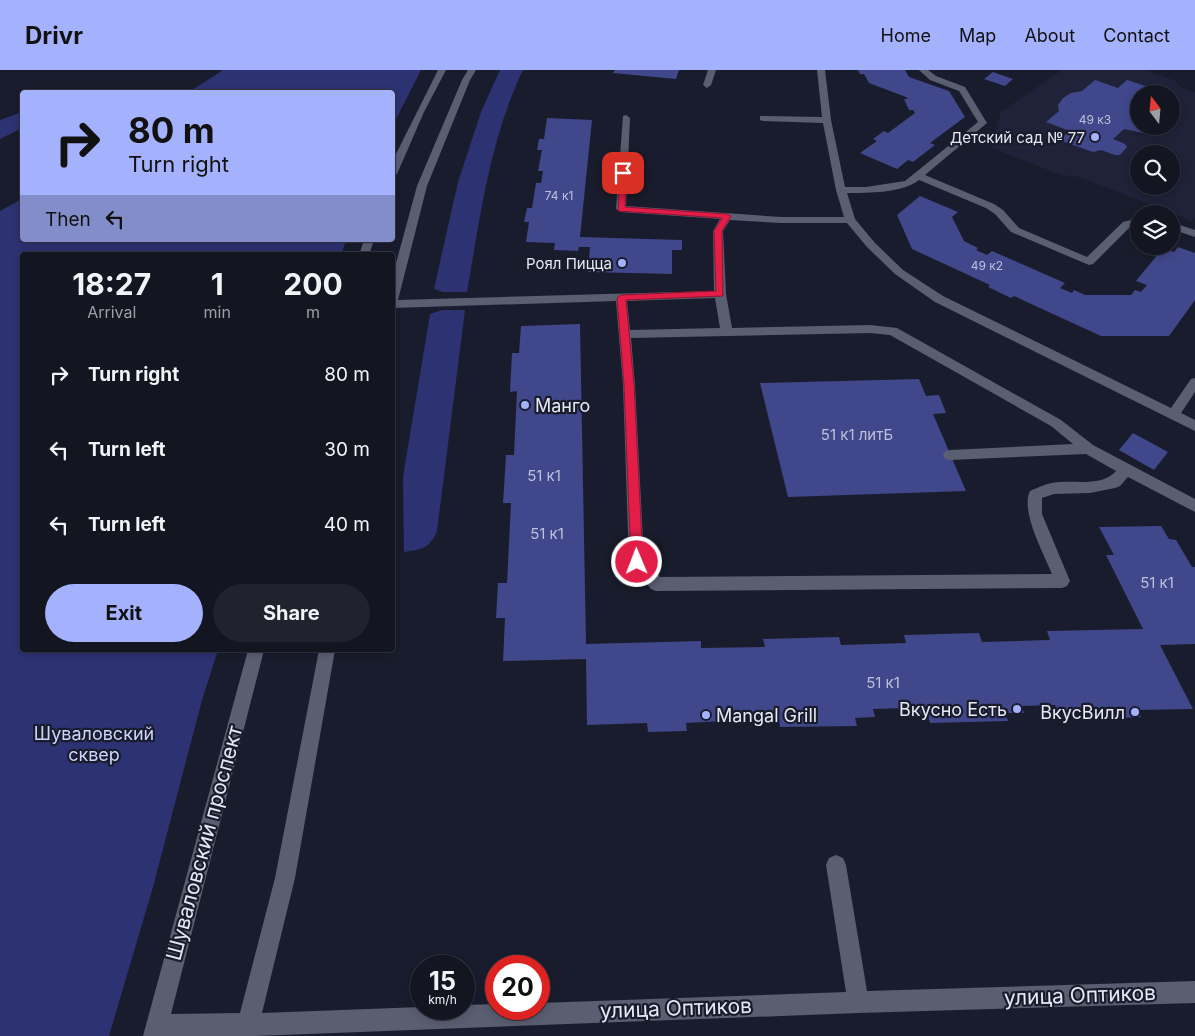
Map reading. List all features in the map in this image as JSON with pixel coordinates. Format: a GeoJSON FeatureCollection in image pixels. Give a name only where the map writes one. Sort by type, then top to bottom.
{"type":"FeatureCollection","features":[{"type":"Feature","properties":{"kind":"street"},"geometry":{"type":"LineString","coordinates":[[395,167],[420,112],[442,70]]}},
{"type":"Feature","properties":{"kind":"street"},"geometry":{"type":"LineString","coordinates":[[395,291],[422,186],[466,80],[472,70]]}},
{"type":"Feature","properties":{"kind":"street"},"geometry":{"type":"LineString","coordinates":[[707,85],[712,70]]}},
{"type":"Feature","properties":{"kind":"street"},"geometry":{"type":"LineString","coordinates":[[821,70],[827,120],[841,190],[850,220],[871,246],[899,272],[939,299],[1195,426]]}},
{"type":"Feature","properties":{"kind":"street"},"geometry":{"type":"LineString","coordinates":[[841,190],[866,190],[908,184],[983,122],[962,89],[933,78],[923,70]]}},
{"type":"Feature","properties":{"kind":"street"},"geometry":{"type":"LineString","coordinates":[[626,118],[621,210],[781,220],[850,220]]}},
{"type":"Feature","properties":{"kind":"street"},"geometry":{"type":"LineString","coordinates":[[763,118],[827,120]]}},
{"type":"Feature","properties":{"kind":"street"},"geometry":{"type":"LineString","coordinates":[[919,176],[1001,211],[1008,224],[1015,230],[1089,262],[1127,224],[1130,223]]}},
{"type":"Feature","properties":{"kind":"street"},"geometry":{"type":"LineString","coordinates":[[727,216],[718,231],[720,294],[727,332]]}},
{"type":"Feature","properties":{"kind":"street"},"geometry":{"type":"LineString","coordinates":[[1180,228],[1195,234]]}},
{"type":"Feature","properties":{"kind":"street"},"geometry":{"type":"LineString","coordinates":[[395,303],[720,294]]}},
{"type":"Feature","properties":{"kind":"street"},"geometry":{"type":"LineString","coordinates":[[621,298],[629,385],[637,562],[656,584],[1062,581],[1035,514],[1035,496],[1053,488],[1090,487],[1115,482],[1125,470]]}},
{"type":"Feature","properties":{"kind":"street"},"geometry":{"type":"LineString","coordinates":[[624,334],[870,329],[893,331],[1056,423],[1088,449],[1195,506]]}},
{"type":"Feature","properties":{"kind":"street"},"geometry":{"type":"LineString","coordinates":[[1173,415],[1195,382]]}},
{"type":"Feature","properties":{"kind":"street"},"geometry":{"type":"LineString","coordinates":[[950,454],[1088,449]]}},
{"type":"Feature","properties":{"kind":"street","name":"Шуваловский проспект"},"geometry":{"type":"LineString","coordinates":[[155,1031],[255,652]]}},
{"type":"Feature","properties":{"kind":"street"},"geometry":{"type":"LineString","coordinates":[[247,1030],[285,878],[327,652]]}},
{"type":"Feature","properties":{"kind":"street"},"geometry":{"type":"LineString","coordinates":[[836,865],[858,1002]]}},
{"type":"Feature","properties":{"kind":"street","name":"улица Оптиков"},"geometry":{"type":"LineString","coordinates":[[155,1031],[247,1030],[858,1002],[1195,992]]}},
{"type":"Feature","properties":{"kind":"shaded area","name":"Детский сад № 77"},"geometry":{"type":"Polygon","coordinates":[[[1062,70],[1143,70],[1174,80],[1179,85],[1130,85],[1130,135],[1180,135],[1180,86],[1195,92],[1195,218],[1192,221],[1180,216],[1180,205],[1151,205],[1079,177],[1061,175],[992,148],[1001,112],[1062,70]]]}},
{"type":"Feature","properties":{"kind":"green space"},"geometry":{"type":"Polygon","coordinates":[[[223,70],[421,70],[395,121],[395,90],[192,90],[223,70]]]}},
{"type":"Feature","properties":{"kind":"green space"},"geometry":{"type":"Polygon","coordinates":[[[500,70],[523,70],[502,123],[494,151],[467,292],[443,292],[434,289],[458,182],[481,112],[500,70]]]}},
{"type":"Feature","properties":{"kind":"green space"},"geometry":{"type":"Polygon","coordinates":[[[20,113],[20,129],[0,139],[0,120],[20,113]]]}},
{"type":"Feature","properties":{"kind":"green space","name":"Шуваловский сквер"},"geometry":{"type":"Polygon","coordinates":[[[20,200],[20,242],[345,242],[342,252],[20,252],[20,652],[217,652],[202,700],[153,887],[109,1036],[0,1036],[0,211],[20,200]]]}},
{"type":"Feature","properties":{"kind":"green space"},"geometry":{"type":"Polygon","coordinates":[[[442,310],[465,310],[437,531],[425,547],[404,552],[403,477],[430,314],[442,310]]]}},
{"type":"Feature","properties":{"kind":"building"},"geometry":{"type":"Polygon","coordinates":[[[615,70],[679,70],[676,79],[613,73],[615,70]]]}},
{"type":"Feature","properties":{"kind":"building"},"geometry":{"type":"Polygon","coordinates":[[[858,70],[905,70],[909,77],[949,91],[965,117],[930,143],[935,145],[913,162],[908,160],[897,169],[860,153],[877,141],[873,139],[884,131],[888,133],[915,113],[913,110],[909,110],[904,99],[908,99],[906,97],[869,83],[864,74],[860,74],[858,70]]]}},
{"type":"Feature","properties":{"kind":"building"},"geometry":{"type":"Polygon","coordinates":[[[993,72],[1013,79],[1005,86],[984,79],[993,72]]]}},
{"type":"Feature","properties":{"kind":"building"},"geometry":{"type":"Polygon","coordinates":[[[1095,80],[1118,88],[1127,80],[1142,85],[1130,85],[1130,130],[1124,129],[1113,139],[1125,144],[1127,147],[1120,155],[1101,150],[1093,152],[1059,140],[1070,131],[1046,122],[1059,111],[1058,105],[1063,98],[1071,93],[1082,91],[1095,80]]]}},
{"type":"Feature","properties":{"kind":"building"},"geometry":{"type":"Polygon","coordinates":[[[547,118],[592,120],[580,237],[682,240],[682,250],[672,250],[672,274],[588,272],[590,247],[579,247],[578,251],[554,250],[555,243],[526,242],[529,222],[524,222],[527,208],[532,208],[536,183],[541,183],[543,171],[538,171],[542,150],[537,150],[539,139],[544,139],[547,118]]]}},
{"type":"Feature","properties":{"kind":"building"},"geometry":{"type":"Polygon","coordinates":[[[920,196],[958,212],[952,217],[964,241],[978,248],[976,250],[987,255],[992,251],[1065,283],[1060,288],[1072,293],[1074,290],[1085,295],[1131,295],[1135,290],[1141,292],[1147,285],[1136,281],[1157,255],[1180,255],[1180,248],[1195,253],[1195,300],[1169,336],[1101,336],[1014,296],[1011,298],[988,287],[990,285],[912,249],[897,215],[920,196]]]}},
{"type":"Feature","properties":{"kind":"building"},"geometry":{"type":"Polygon","coordinates":[[[580,324],[586,644],[701,641],[701,648],[765,647],[763,639],[839,637],[841,645],[906,643],[904,635],[979,633],[982,642],[1050,640],[1047,631],[1143,629],[1106,555],[1114,555],[1099,527],[1161,526],[1169,539],[1176,540],[1192,567],[1195,567],[1195,644],[1160,645],[1193,709],[1137,710],[1141,717],[1099,719],[1096,711],[1057,712],[1055,705],[1022,706],[1024,713],[1005,713],[1008,721],[930,723],[928,716],[908,716],[905,708],[873,709],[875,717],[855,718],[857,726],[780,727],[779,720],[759,720],[758,713],[723,714],[724,721],[686,723],[687,731],[648,732],[647,723],[587,725],[586,659],[503,661],[505,618],[496,618],[498,583],[507,583],[511,503],[503,503],[506,455],[514,455],[517,391],[510,392],[512,353],[519,353],[521,326],[580,324]]]}},
{"type":"Feature","properties":{"kind":"building"},"geometry":{"type":"Polygon","coordinates":[[[919,379],[926,396],[939,395],[946,413],[933,414],[966,491],[788,497],[760,383],[919,379]]]}},
{"type":"Feature","properties":{"kind":"building"},"geometry":{"type":"Polygon","coordinates":[[[1133,433],[1168,452],[1154,470],[1119,450],[1133,433]]]}},
{"type":"Feature","properties":{"kind":"place","name":"Детский сад № 77"},"geometry":{"type":"Point","coordinates":[1095,137]}},
{"type":"Feature","properties":{"kind":"place","name":"Роял Пицца"},"geometry":{"type":"Point","coordinates":[622,263]}},
{"type":"Feature","properties":{"kind":"place","name":"Манго"},"geometry":{"type":"Point","coordinates":[525,405]}},
{"type":"Feature","properties":{"kind":"place","name":"Вкусно Есть"},"geometry":{"type":"Point","coordinates":[1017,709]}},
{"type":"Feature","properties":{"kind":"place","name":"ВкусВилл"},"geometry":{"type":"Point","coordinates":[1135,712]}},
{"type":"Feature","properties":{"kind":"place","name":"Mangal Grill"},"geometry":{"type":"Point","coordinates":[706,715]}},
{"type":"Feature","properties":{"kind":"route"},"geometry":{"type":"LineString","coordinates":[[623,173],[621,210],[727,216],[718,231],[720,294],[621,298],[629,385],[637,562]]}}]}
